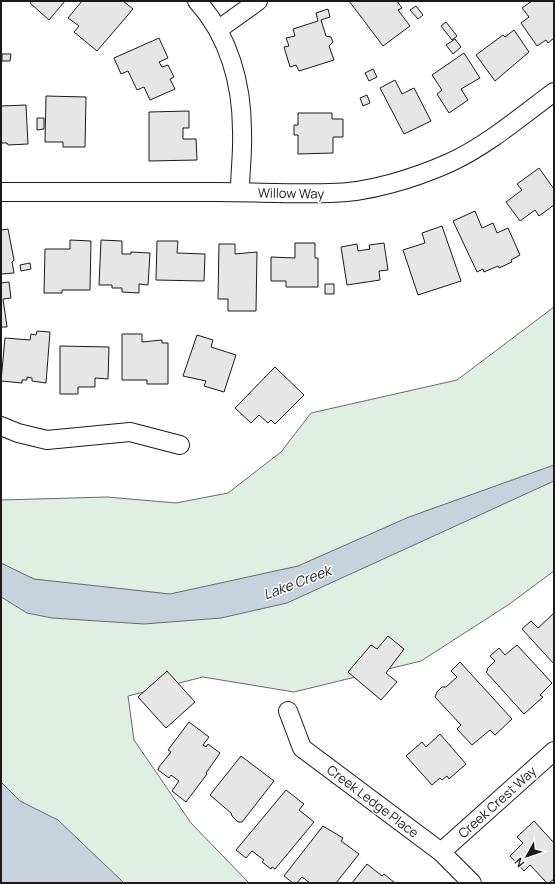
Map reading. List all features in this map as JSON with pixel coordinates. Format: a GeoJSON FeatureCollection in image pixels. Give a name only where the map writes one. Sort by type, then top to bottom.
{"type":"FeatureCollection","features":[{"type":"Feature","properties":{"kind":"street"},"geometry":{"type":"LineString","coordinates":[[197,1],[219,30],[237,78],[240,96],[242,130],[240,192]]}},
{"type":"Feature","properties":{"kind":"street"},"geometry":{"type":"LineString","coordinates":[[219,30],[258,1]]}},
{"type":"Feature","properties":{"kind":"street","name":"Willow Way"},"geometry":{"type":"LineString","coordinates":[[1,192],[240,192],[331,194],[383,185],[416,176],[449,163],[480,147],[554,92]]}},
{"type":"Feature","properties":{"kind":"street"},"geometry":{"type":"LineString","coordinates":[[1,426],[18,433],[48,440],[130,432],[180,445]]}},
{"type":"Feature","properties":{"kind":"street","name":"Creek Ledge Place"},"geometry":{"type":"LineString","coordinates":[[288,711],[302,748],[441,852],[472,883]]}},
{"type":"Feature","properties":{"kind":"street","name":"Creek Crest Way"},"geometry":{"type":"LineString","coordinates":[[441,852],[554,751]]}},
{"type":"Feature","properties":{"kind":"green space"},"geometry":{"type":"Polygon","coordinates":[[[554,307],[554,571],[508,605],[421,661],[294,692],[203,677],[128,696],[134,740],[191,823],[249,883],[1,883],[1,500],[107,497],[176,503],[228,493],[281,452],[311,413],[457,380],[554,307]]]}},
{"type":"Feature","properties":{"kind":"water","name":"Lake Creek"},"geometry":{"type":"Polygon","coordinates":[[[554,465],[554,481],[287,603],[221,618],[144,624],[52,618],[27,613],[1,597],[1,563],[34,579],[170,594],[298,566],[409,517],[554,465]]]}},
{"type":"Feature","properties":{"kind":"water"},"geometry":{"type":"Polygon","coordinates":[[[1,782],[20,801],[58,820],[124,883],[1,883],[1,782]]]}},
{"type":"Feature","properties":{"kind":"building"},"geometry":{"type":"Polygon","coordinates":[[[32,1],[65,1],[49,20],[30,3],[32,1]]]}},
{"type":"Feature","properties":{"kind":"building"},"geometry":{"type":"Polygon","coordinates":[[[82,1],[123,1],[133,9],[97,51],[74,32],[79,26],[68,18],[82,1]]]}},
{"type":"Feature","properties":{"kind":"building"},"geometry":{"type":"Polygon","coordinates":[[[349,1],[397,1],[402,8],[398,10],[410,26],[383,46],[349,1]]]}},
{"type":"Feature","properties":{"kind":"building"},"geometry":{"type":"Polygon","coordinates":[[[532,1],[554,1],[554,38],[548,43],[546,40],[537,46],[521,23],[529,17],[522,8],[532,1]]]}},
{"type":"Feature","properties":{"kind":"building"},"geometry":{"type":"Polygon","coordinates":[[[416,6],[423,15],[418,19],[410,10],[416,6]]]}},
{"type":"Feature","properties":{"kind":"building"},"geometry":{"type":"Polygon","coordinates":[[[328,9],[330,17],[321,20],[326,36],[331,37],[333,42],[329,46],[334,60],[299,71],[296,65],[290,67],[284,47],[289,46],[286,38],[295,36],[293,29],[318,21],[316,13],[328,9]]]}},
{"type":"Feature","properties":{"kind":"building"},"geometry":{"type":"Polygon","coordinates":[[[446,22],[457,36],[452,40],[441,26],[446,22]]]}},
{"type":"Feature","properties":{"kind":"building"},"geometry":{"type":"Polygon","coordinates":[[[514,30],[529,52],[495,81],[476,55],[503,35],[505,37],[514,30]]]}},
{"type":"Feature","properties":{"kind":"building"},"geometry":{"type":"Polygon","coordinates":[[[159,38],[168,58],[159,62],[162,67],[168,65],[174,77],[170,79],[175,89],[150,100],[144,87],[137,90],[128,71],[121,74],[114,58],[159,38]]]}},
{"type":"Feature","properties":{"kind":"building"},"geometry":{"type":"Polygon","coordinates":[[[455,39],[461,47],[453,54],[446,45],[455,39]]]}},
{"type":"Feature","properties":{"kind":"building"},"geometry":{"type":"Polygon","coordinates":[[[464,53],[480,78],[461,89],[468,100],[449,113],[437,94],[442,90],[432,75],[464,53]]]}},
{"type":"Feature","properties":{"kind":"building"},"geometry":{"type":"Polygon","coordinates":[[[2,54],[11,54],[10,61],[2,61],[2,54]]]}},
{"type":"Feature","properties":{"kind":"building"},"geometry":{"type":"Polygon","coordinates":[[[373,69],[377,77],[369,81],[365,73],[373,69]]]}},
{"type":"Feature","properties":{"kind":"building"},"geometry":{"type":"Polygon","coordinates":[[[395,80],[402,94],[414,88],[431,121],[404,134],[380,88],[395,80]]]}},
{"type":"Feature","properties":{"kind":"building"},"geometry":{"type":"Polygon","coordinates":[[[367,95],[370,103],[363,106],[360,98],[367,95]]]}},
{"type":"Feature","properties":{"kind":"building"},"geometry":{"type":"Polygon","coordinates":[[[46,96],[86,97],[85,147],[63,147],[63,142],[45,142],[46,96]]]}},
{"type":"Feature","properties":{"kind":"building"},"geometry":{"type":"Polygon","coordinates":[[[26,105],[28,144],[8,145],[7,143],[1,143],[1,106],[26,105]]]}},
{"type":"Feature","properties":{"kind":"building"},"geometry":{"type":"Polygon","coordinates":[[[189,111],[189,128],[183,128],[183,139],[196,139],[197,160],[149,161],[149,112],[189,111]]]}},
{"type":"Feature","properties":{"kind":"building"},"geometry":{"type":"Polygon","coordinates":[[[298,113],[332,113],[332,119],[343,119],[343,137],[333,137],[333,153],[298,154],[298,135],[294,135],[294,125],[298,125],[298,113]]]}},
{"type":"Feature","properties":{"kind":"building"},"geometry":{"type":"Polygon","coordinates":[[[37,118],[44,118],[44,129],[37,130],[37,118]]]}},
{"type":"Feature","properties":{"kind":"building"},"geometry":{"type":"Polygon","coordinates":[[[539,168],[554,189],[554,205],[539,216],[535,210],[520,221],[506,202],[522,190],[517,184],[539,168]]]}},
{"type":"Feature","properties":{"kind":"building"},"geometry":{"type":"Polygon","coordinates":[[[475,211],[482,228],[493,223],[497,233],[508,228],[520,255],[511,260],[512,262],[499,268],[498,266],[484,272],[483,269],[477,272],[453,221],[475,211]]]}},
{"type":"Feature","properties":{"kind":"building"},"geometry":{"type":"Polygon","coordinates":[[[442,226],[461,281],[418,295],[403,250],[425,243],[422,233],[442,226]]]}},
{"type":"Feature","properties":{"kind":"building"},"geometry":{"type":"Polygon","coordinates":[[[1,228],[2,230],[8,229],[14,260],[12,262],[14,273],[1,274],[1,228]]]}},
{"type":"Feature","properties":{"kind":"building"},"geometry":{"type":"Polygon","coordinates":[[[70,240],[91,241],[90,290],[62,290],[62,293],[44,293],[45,249],[70,249],[70,240]]]}},
{"type":"Feature","properties":{"kind":"building"},"geometry":{"type":"Polygon","coordinates":[[[101,240],[122,241],[122,254],[131,254],[131,252],[150,253],[148,285],[139,284],[139,293],[122,292],[122,288],[112,288],[112,285],[99,285],[101,240]]]}},
{"type":"Feature","properties":{"kind":"building"},"geometry":{"type":"Polygon","coordinates":[[[157,241],[178,241],[177,253],[205,254],[204,281],[156,280],[157,241]]]}},
{"type":"Feature","properties":{"kind":"building"},"geometry":{"type":"Polygon","coordinates":[[[295,243],[315,243],[315,258],[318,258],[318,287],[286,287],[286,281],[271,281],[271,257],[295,258],[295,243]]]}},
{"type":"Feature","properties":{"kind":"building"},"geometry":{"type":"Polygon","coordinates":[[[384,243],[388,270],[379,271],[380,280],[347,285],[341,247],[357,244],[358,251],[370,249],[369,245],[384,243]]]}},
{"type":"Feature","properties":{"kind":"building"},"geometry":{"type":"Polygon","coordinates":[[[219,244],[235,244],[235,254],[257,252],[256,311],[228,311],[228,299],[218,299],[219,244]]]}},
{"type":"Feature","properties":{"kind":"building"},"geometry":{"type":"Polygon","coordinates":[[[30,263],[31,269],[21,271],[20,265],[30,263]]]}},
{"type":"Feature","properties":{"kind":"building"},"geometry":{"type":"Polygon","coordinates":[[[9,282],[11,298],[3,299],[7,327],[1,327],[1,283],[9,282]]]}},
{"type":"Feature","properties":{"kind":"building"},"geometry":{"type":"Polygon","coordinates":[[[325,284],[334,284],[334,294],[325,294],[325,284]]]}},
{"type":"Feature","properties":{"kind":"building"},"geometry":{"type":"Polygon","coordinates":[[[37,331],[50,332],[46,383],[32,381],[32,378],[27,377],[27,380],[22,380],[22,383],[1,381],[5,338],[30,340],[31,334],[36,335],[37,331]]]}},
{"type":"Feature","properties":{"kind":"building"},"geometry":{"type":"Polygon","coordinates":[[[122,334],[142,334],[142,342],[162,340],[162,343],[168,343],[168,384],[147,384],[147,380],[122,380],[122,334]]]}},
{"type":"Feature","properties":{"kind":"building"},"geometry":{"type":"Polygon","coordinates":[[[197,335],[213,340],[211,347],[236,355],[224,392],[204,386],[206,381],[183,376],[197,335]]]}},
{"type":"Feature","properties":{"kind":"building"},"geometry":{"type":"Polygon","coordinates":[[[60,346],[109,347],[108,379],[95,378],[95,387],[78,387],[78,394],[60,394],[60,346]]]}},
{"type":"Feature","properties":{"kind":"building"},"geometry":{"type":"Polygon","coordinates":[[[275,367],[304,395],[275,424],[271,420],[268,423],[259,415],[251,423],[235,408],[275,367]]]}},
{"type":"Feature","properties":{"kind":"building"},"geometry":{"type":"Polygon","coordinates":[[[554,613],[554,664],[522,629],[531,621],[538,628],[554,613]]]}},
{"type":"Feature","properties":{"kind":"building"},"geometry":{"type":"Polygon","coordinates":[[[388,636],[404,649],[386,673],[397,682],[381,700],[348,672],[371,645],[377,649],[388,636]]]}},
{"type":"Feature","properties":{"kind":"building"},"geometry":{"type":"Polygon","coordinates":[[[517,645],[552,683],[540,695],[543,697],[524,714],[486,672],[495,661],[490,656],[499,648],[505,655],[517,645]]]}},
{"type":"Feature","properties":{"kind":"building"},"geometry":{"type":"Polygon","coordinates":[[[460,662],[512,719],[495,735],[490,730],[472,745],[457,729],[461,725],[435,697],[437,692],[442,687],[446,687],[457,677],[451,671],[460,662]]]}},
{"type":"Feature","properties":{"kind":"building"},"geometry":{"type":"Polygon","coordinates":[[[167,671],[195,702],[166,728],[138,697],[167,671]]]}},
{"type":"Feature","properties":{"kind":"building"},"geometry":{"type":"Polygon","coordinates":[[[189,722],[209,737],[203,745],[206,747],[208,744],[220,753],[206,773],[207,774],[186,802],[172,791],[179,781],[171,775],[169,778],[158,770],[171,752],[168,750],[189,722]]]}},
{"type":"Feature","properties":{"kind":"building"},"geometry":{"type":"Polygon","coordinates":[[[440,734],[466,764],[449,779],[447,776],[442,780],[440,778],[432,785],[406,756],[422,742],[426,747],[440,734]]]}},
{"type":"Feature","properties":{"kind":"building"},"geometry":{"type":"Polygon","coordinates":[[[241,756],[274,781],[242,822],[238,822],[231,813],[210,795],[241,756]]]}},
{"type":"Feature","properties":{"kind":"building"},"geometry":{"type":"Polygon","coordinates":[[[286,790],[304,804],[299,810],[314,822],[275,869],[272,867],[271,869],[262,862],[264,860],[252,851],[246,858],[236,850],[286,790]]]}},
{"type":"Feature","properties":{"kind":"building"},"geometry":{"type":"Polygon","coordinates":[[[534,821],[554,843],[554,879],[549,883],[547,883],[530,865],[524,871],[510,856],[523,843],[517,837],[534,821]]]}},
{"type":"Feature","properties":{"kind":"building"},"geometry":{"type":"Polygon","coordinates":[[[323,826],[343,838],[341,841],[359,854],[336,883],[310,883],[302,877],[297,883],[293,883],[284,876],[323,826]]]}},
{"type":"Feature","properties":{"kind":"building"},"geometry":{"type":"Polygon","coordinates":[[[367,864],[382,876],[384,874],[395,883],[352,883],[367,864]]]}}]}
